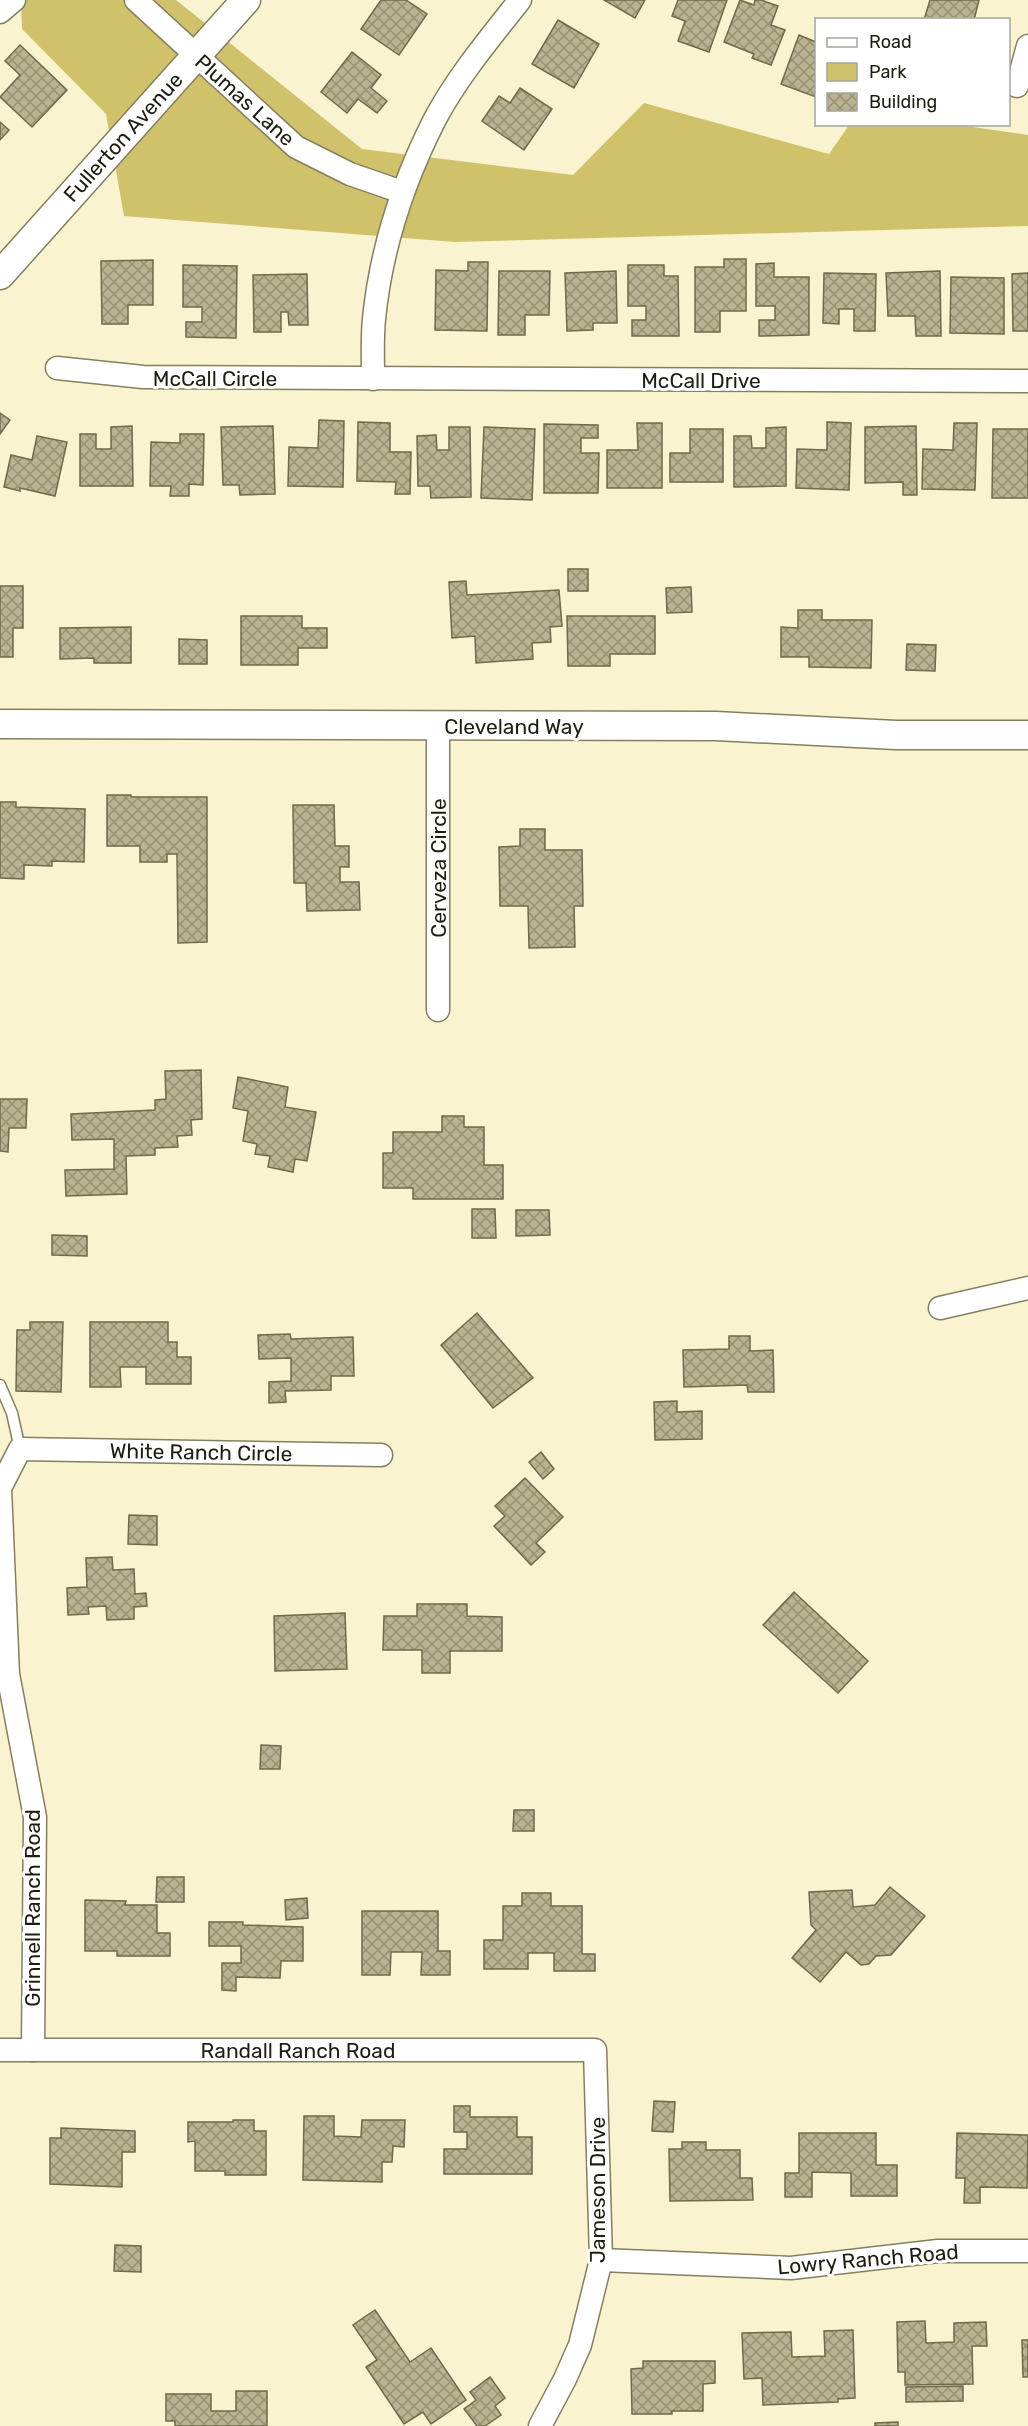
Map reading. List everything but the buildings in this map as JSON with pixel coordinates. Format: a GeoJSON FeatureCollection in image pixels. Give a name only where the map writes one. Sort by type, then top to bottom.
{"type":"FeatureCollection","features":[{"type":"Feature","properties":{"kind":"street"},"geometry":{"type":"LineString","coordinates":[[0,12],[14,0]]}},
{"type":"Feature","properties":{"kind":"street","name":"Plumas Lane"},"geometry":{"type":"LineString","coordinates":[[136,0],[296,147],[350,174],[402,192]]}},
{"type":"Feature","properties":{"kind":"street","name":"Fullerton Avenue"},"geometry":{"type":"LineString","coordinates":[[0,275],[246,0]]}},
{"type":"Feature","properties":{"kind":"street"},"geometry":{"type":"LineString","coordinates":[[373,379],[373,321],[382,261],[402,192],[436,118],[481,50],[520,0]]}},
{"type":"Feature","properties":{"kind":"street"},"geometry":{"type":"LineString","coordinates":[[1017,86],[1028,46]]}},
{"type":"Feature","properties":{"kind":"street","name":"McCall Circle"},"geometry":{"type":"LineString","coordinates":[[57,368],[143,377],[373,379]]}},
{"type":"Feature","properties":{"kind":"street","name":"McCall Drive"},"geometry":{"type":"LineString","coordinates":[[373,379],[1028,381]]}},
{"type":"Feature","properties":{"kind":"street","name":"Cleveland Way"},"geometry":{"type":"LineString","coordinates":[[0,724],[716,726],[896,735],[1028,735]]}},
{"type":"Feature","properties":{"kind":"street","name":"Cerveza Circle"},"geometry":{"type":"LineString","coordinates":[[438,725],[438,1010]]}},
{"type":"Feature","properties":{"kind":"street"},"geometry":{"type":"LineString","coordinates":[[940,1308],[1028,1288]]}},
{"type":"Feature","properties":{"kind":"street","name":"White Ranch Circle"},"geometry":{"type":"LineString","coordinates":[[20,1449],[381,1455]]}},
{"type":"Feature","properties":{"kind":"street","name":"Grinnell Ranch Road"},"geometry":{"type":"LineString","coordinates":[[20,1449],[0,1488],[8,1674],[35,1817],[33,2050]]}},
{"type":"Feature","properties":{"kind":"street","name":"Randall Ranch Road"},"geometry":{"type":"LineString","coordinates":[[0,2050],[596,2050]]}},
{"type":"Feature","properties":{"kind":"street","name":"Jameson Drive"},"geometry":{"type":"LineString","coordinates":[[540,2426],[566,2379],[580,2345],[601,2260],[596,2050]]}},
{"type":"Feature","properties":{"kind":"street","name":"Lowry Ranch Road"},"geometry":{"type":"LineString","coordinates":[[601,2260],[791,2268],[938,2251],[1028,2251]]}},
{"type":"Feature","properties":{"kind":"lane"},"geometry":{"type":"LineString","coordinates":[[0,1385],[12,1413],[20,1449]]}},
{"type":"Feature","properties":{"kind":"green space"},"geometry":{"type":"Polygon","coordinates":[[[21,0],[176,0],[362,149],[573,175],[644,103],[829,154],[848,126],[966,126],[1028,135],[1028,226],[455,242],[124,216],[106,114],[22,29],[21,0]]]}}]}
